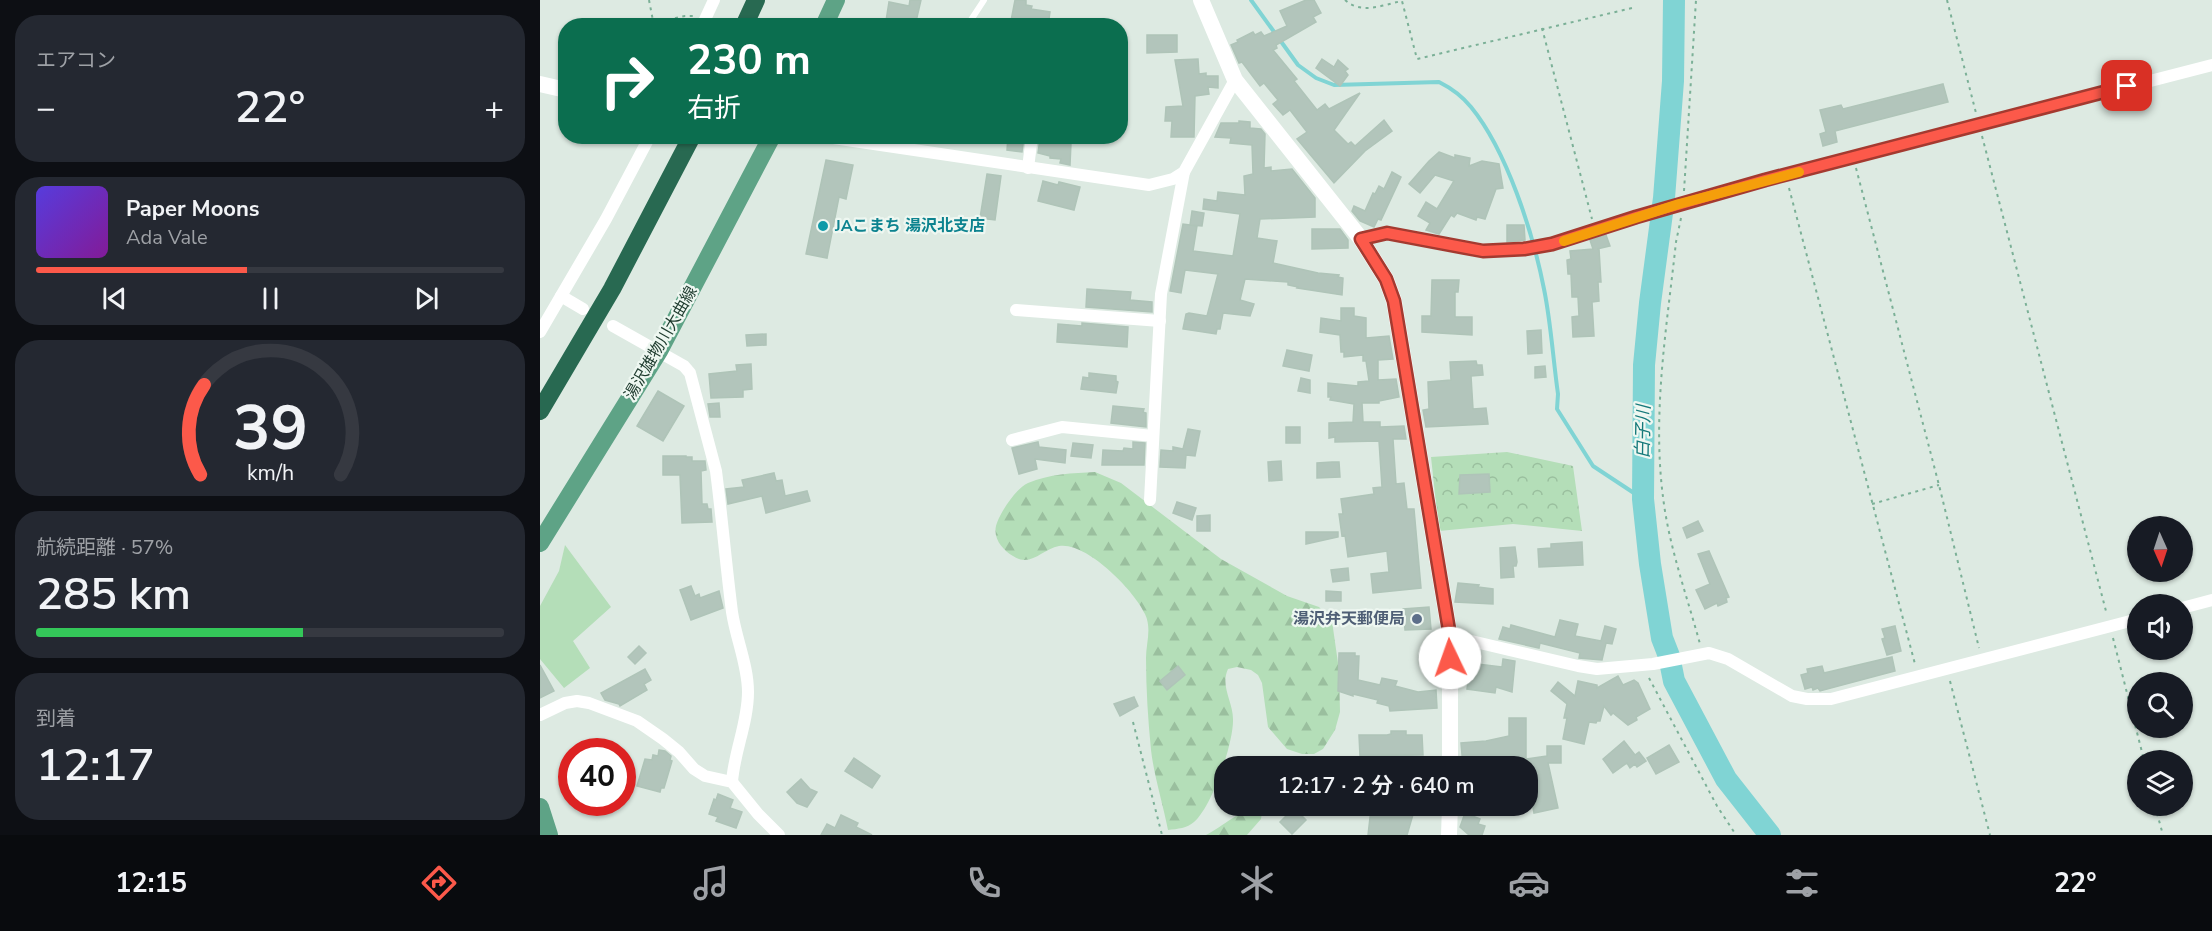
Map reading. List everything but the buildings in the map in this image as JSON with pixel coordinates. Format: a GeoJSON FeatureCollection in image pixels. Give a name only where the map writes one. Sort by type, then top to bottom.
{"type":"FeatureCollection","features":[{"type":"Feature","properties":{"kind":"highway"},"geometry":{"type":"LineString","coordinates":[[748,18],[756,0]]}},
{"type":"Feature","properties":{"kind":"highway"},"geometry":{"type":"LineString","coordinates":[[540,411],[612,290],[688,144]]}},
{"type":"Feature","properties":{"kind":"main road"},"geometry":{"type":"LineString","coordinates":[[828,18],[836,0]]}},
{"type":"Feature","properties":{"kind":"main road","name":"湯沢雄物川大曲線"},"geometry":{"type":"LineString","coordinates":[[540,543],[659,351],[768,144]]}},
{"type":"Feature","properties":{"kind":"main road"},"geometry":{"type":"LineString","coordinates":[[540,807],[549,835]]}},
{"type":"Feature","properties":{"kind":"street"},"geometry":{"type":"LineString","coordinates":[[705,18],[714,0]]}},
{"type":"Feature","properties":{"kind":"street"},"geometry":{"type":"LineString","coordinates":[[1201,0],[1235,80],[1361,239],[1386,279],[1394,301],[1450,636],[1450,756]]}},
{"type":"Feature","properties":{"kind":"street"},"geometry":{"type":"LineString","coordinates":[[1361,239],[1387,233],[1483,251],[1541,246],[1786,175],[2212,65]]}},
{"type":"Feature","properties":{"kind":"street"},"geometry":{"type":"LineString","coordinates":[[1150,500],[1161,294],[1184,172],[1235,80]]}},
{"type":"Feature","properties":{"kind":"street"},"geometry":{"type":"LineString","coordinates":[[540,84],[558,88]]}},
{"type":"Feature","properties":{"kind":"street"},"geometry":{"type":"LineString","coordinates":[[540,332],[646,144]]}},
{"type":"Feature","properties":{"kind":"street"},"geometry":{"type":"LineString","coordinates":[[878,144],[1149,185],[1173,179],[1184,172]]}},
{"type":"Feature","properties":{"kind":"street"},"geometry":{"type":"LineString","coordinates":[[1028,168],[1031,144]]}},
{"type":"Feature","properties":{"kind":"street"},"geometry":{"type":"LineString","coordinates":[[561,296],[584,309]]}},
{"type":"Feature","properties":{"kind":"street"},"geometry":{"type":"LineString","coordinates":[[1016,310],[1160,321]]}},
{"type":"Feature","properties":{"kind":"street"},"geometry":{"type":"LineString","coordinates":[[613,326],[684,366],[690,373],[716,471],[732,613],[748,692],[746,715],[733,766],[732,782]]}},
{"type":"Feature","properties":{"kind":"street"},"geometry":{"type":"LineString","coordinates":[[1012,440],[1062,427],[1153,436]]}},
{"type":"Feature","properties":{"kind":"street"},"geometry":{"type":"LineString","coordinates":[[2193,605],[2212,600]]}},
{"type":"Feature","properties":{"kind":"street"},"geometry":{"type":"LineString","coordinates":[[1450,636],[1596,669],[1648,665],[1698,653],[1718,654],[1792,696],[1807,699],[1831,699],[2127,623]]}},
{"type":"Feature","properties":{"kind":"street"},"geometry":{"type":"LineString","coordinates":[[540,715],[565,703],[577,701],[589,703],[637,722],[663,738],[694,769],[705,776],[732,782],[779,835]]}},
{"type":"Feature","properties":{"kind":"street"},"geometry":{"type":"LineString","coordinates":[[1449,835],[1450,816]]}},
{"type":"Feature","properties":{"kind":"lane"},"geometry":{"type":"LineString","coordinates":[[972,18],[984,0]]}},
{"type":"Feature","properties":{"kind":"path"},"geometry":{"type":"LineString","coordinates":[[650,0],[653,18]]}},
{"type":"Feature","properties":{"kind":"path"},"geometry":{"type":"LineString","coordinates":[[1345,0],[1354,8],[1364,9],[1402,1],[1417,59],[1632,8]]}},
{"type":"Feature","properties":{"kind":"path"},"geometry":{"type":"LineString","coordinates":[[1696,0],[1681,204],[1659,420],[1663,498],[1698,653]]}},
{"type":"Feature","properties":{"kind":"path"},"geometry":{"type":"LineString","coordinates":[[1947,0],[2141,750]]}},
{"type":"Feature","properties":{"kind":"path"},"geometry":{"type":"LineString","coordinates":[[675,18],[685,15],[694,18]]}},
{"type":"Feature","properties":{"kind":"path"},"geometry":{"type":"LineString","coordinates":[[1542,28],[1595,231]]}},
{"type":"Feature","properties":{"kind":"path"},"geometry":{"type":"LineString","coordinates":[[1853,158],[1940,485],[1982,659]]}},
{"type":"Feature","properties":{"kind":"path"},"geometry":{"type":"LineString","coordinates":[[1786,175],[1918,675]]}},
{"type":"Feature","properties":{"kind":"path"},"geometry":{"type":"LineString","coordinates":[[1872,504],[1940,485]]}},
{"type":"Feature","properties":{"kind":"path"},"geometry":{"type":"LineString","coordinates":[[1648,665],[1717,806],[1736,835]]}},
{"type":"Feature","properties":{"kind":"path"},"geometry":{"type":"LineString","coordinates":[[1947,668],[1990,835]]}},
{"type":"Feature","properties":{"kind":"path"},"geometry":{"type":"LineString","coordinates":[[1133,722],[1162,835]]}},
{"type":"Feature","properties":{"kind":"path"},"geometry":{"type":"LineString","coordinates":[[2158,816],[2163,835]]}},
{"type":"Feature","properties":{"kind":"green space"},"geometry":{"type":"Polygon","coordinates":[[[1507,452],[1573,466],[1582,531],[1513,524],[1439,531],[1431,457],[1507,452]]]}},
{"type":"Feature","properties":{"kind":"green space"},"geometry":{"type":"Polygon","coordinates":[[[1095,472],[1121,483],[1221,559],[1287,596],[1319,607],[1332,621],[1339,670],[1340,712],[1335,730],[1323,749],[1314,754],[1302,754],[1287,749],[1268,727],[1262,683],[1258,675],[1251,670],[1237,667],[1228,669],[1225,682],[1233,719],[1232,729],[1227,756],[1214,756],[1214,791],[1194,822],[1182,828],[1168,830],[1151,750],[1146,658],[1148,625],[1140,604],[1121,581],[1082,551],[1059,546],[1025,560],[1009,554],[997,540],[995,531],[1001,515],[1013,496],[1023,486],[1036,480],[1095,472]]]}},
{"type":"Feature","properties":{"kind":"green space"},"geometry":{"type":"Polygon","coordinates":[[[565,545],[611,607],[573,641],[590,668],[564,688],[540,659],[540,606],[559,571],[565,545]]]}},
{"type":"Feature","properties":{"kind":"green space"},"geometry":{"type":"Polygon","coordinates":[[[1236,816],[1261,816],[1247,835],[1206,835],[1236,816]]]}},
{"type":"Feature","properties":{"kind":"waterway"},"geometry":{"type":"LineString","coordinates":[[1251,0],[1298,65],[1316,78],[1334,85],[1439,82],[1464,99],[1471,107],[1496,146],[1526,218],[1544,289],[1558,394],[1557,409],[1593,466],[1643,499]]}},
{"type":"Feature","properties":{"kind":"waterway","name":"白子川"},"geometry":{"type":"LineString","coordinates":[[1674,0],[1673,81],[1664,198],[1644,365],[1643,499],[1650,564],[1662,638],[1669,656],[1674,681],[1726,779],[1770,835]]}},
{"type":"Feature","properties":{"kind":"slow traffic"},"geometry":{"type":"LineString","coordinates":[[1564,241],[1679,204],[1799,172]]}},
{"type":"Feature","properties":{"kind":"place","name":"JAこまち 湯沢北支店"},"geometry":{"type":"Point","coordinates":[823,226]}},
{"type":"Feature","properties":{"kind":"place","name":"湯沢弁天郵便局"},"geometry":{"type":"Point","coordinates":[1417,619]}},
{"type":"Feature","properties":{"kind":"route"},"geometry":{"type":"LineString","coordinates":[[1450,658],[1450,636],[1394,301],[1386,279],[1361,239],[1387,233],[1483,251],[1524,249],[1552,244],[1765,180],[2127,86]]}}]}
